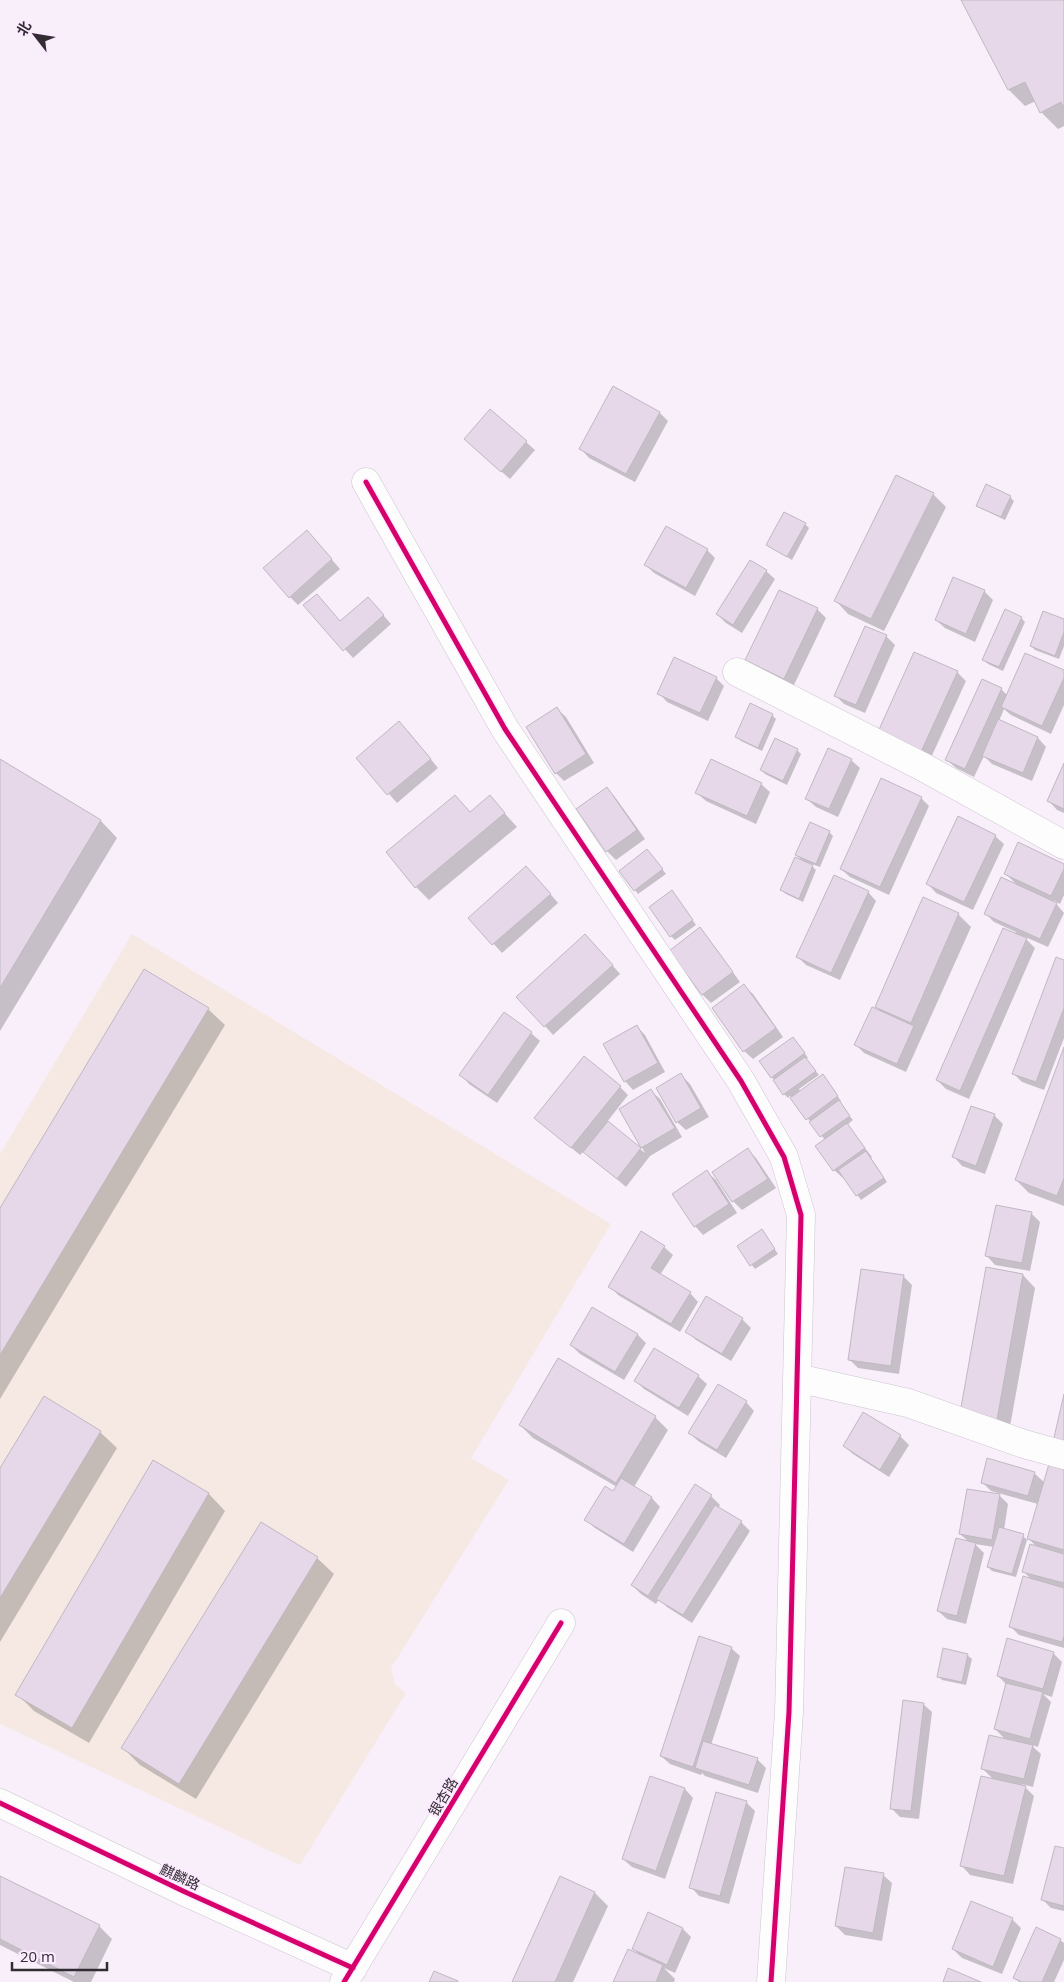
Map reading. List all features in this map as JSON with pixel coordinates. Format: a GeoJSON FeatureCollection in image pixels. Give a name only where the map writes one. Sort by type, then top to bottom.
{"type":"FeatureCollection","features":[{"type":"Feature","properties":{"kind":"street"},"geometry":{"type":"LineString","coordinates":[[366,482],[505,729],[741,1081],[784,1156],[801,1214],[789,1712],[771,1982]]}},
{"type":"Feature","properties":{"kind":"street"},"geometry":{"type":"LineString","coordinates":[[737,672],[923,767],[1064,845]]}},
{"type":"Feature","properties":{"kind":"street"},"geometry":{"type":"LineString","coordinates":[[797,1378],[908,1403],[1024,1444],[1064,1455]]}},
{"type":"Feature","properties":{"kind":"street","name":"银杏路"},"geometry":{"type":"LineString","coordinates":[[348,1975],[562,1623]]}},
{"type":"Feature","properties":{"kind":"street","name":"麒麟路"},"geometry":{"type":"LineString","coordinates":[[0,1803],[183,1891],[348,1975]]}},
{"type":"Feature","properties":{"kind":"shaded area"},"geometry":{"type":"Polygon","coordinates":[[[132,934],[611,1224],[471,1458],[509,1480],[391,1668],[395,1684],[406,1693],[300,1865],[0,1724],[0,1154],[132,934]]]}},
{"type":"Feature","properties":{"kind":"building"},"geometry":{"type":"Polygon","coordinates":[[[961,0],[1064,0],[1064,108],[1061,102],[1040,113],[1025,82],[1008,90],[961,0]]]}},
{"type":"Feature","properties":{"kind":"building"},"geometry":{"type":"Polygon","coordinates":[[[613,386],[660,412],[626,474],[579,449],[613,386]]]}},
{"type":"Feature","properties":{"kind":"building"},"geometry":{"type":"Polygon","coordinates":[[[490,409],[527,441],[501,472],[464,439],[490,409]]]}},
{"type":"Feature","properties":{"kind":"building"},"geometry":{"type":"Polygon","coordinates":[[[896,475],[934,493],[871,619],[834,601],[896,475]]]}},
{"type":"Feature","properties":{"kind":"building"},"geometry":{"type":"Polygon","coordinates":[[[986,484],[1011,496],[1001,517],[976,506],[986,484]]]}},
{"type":"Feature","properties":{"kind":"building"},"geometry":{"type":"Polygon","coordinates":[[[784,512],[806,523],[787,557],[766,545],[784,512]]]}},
{"type":"Feature","properties":{"kind":"building"},"geometry":{"type":"Polygon","coordinates":[[[666,526],[708,549],[686,588],[644,565],[666,526]]]}},
{"type":"Feature","properties":{"kind":"building"},"geometry":{"type":"Polygon","coordinates":[[[307,530],[332,559],[289,598],[263,568],[307,530]]]}},
{"type":"Feature","properties":{"kind":"building"},"geometry":{"type":"Polygon","coordinates":[[[750,560],[767,570],[733,625],[716,614],[750,560]]]}},
{"type":"Feature","properties":{"kind":"building"},"geometry":{"type":"Polygon","coordinates":[[[953,577],[985,590],[966,634],[935,620],[953,577]]]}},
{"type":"Feature","properties":{"kind":"building"},"geometry":{"type":"Polygon","coordinates":[[[779,590],[818,608],[784,679],[745,660],[779,590]]]}},
{"type":"Feature","properties":{"kind":"building"},"geometry":{"type":"Polygon","coordinates":[[[317,594],[340,621],[368,597],[384,615],[343,651],[303,605],[317,594]]]}},
{"type":"Feature","properties":{"kind":"building"},"geometry":{"type":"Polygon","coordinates":[[[1005,609],[1022,617],[999,667],[982,660],[1005,609]]]}},
{"type":"Feature","properties":{"kind":"building"},"geometry":{"type":"Polygon","coordinates":[[[1043,611],[1064,619],[1064,632],[1055,656],[1030,646],[1043,611]]]}},
{"type":"Feature","properties":{"kind":"building"},"geometry":{"type":"Polygon","coordinates":[[[865,626],[887,635],[856,705],[834,696],[865,626]]]}},
{"type":"Feature","properties":{"kind":"building"},"geometry":{"type":"Polygon","coordinates":[[[914,652],[958,671],[920,754],[877,734],[914,652]]]}},
{"type":"Feature","properties":{"kind":"building"},"geometry":{"type":"Polygon","coordinates":[[[1025,653],[1064,670],[1064,678],[1042,726],[1001,707],[1025,653]]]}},
{"type":"Feature","properties":{"kind":"building"},"geometry":{"type":"Polygon","coordinates":[[[674,657],[717,677],[700,713],[657,694],[674,657]]]}},
{"type":"Feature","properties":{"kind":"building"},"geometry":{"type":"Polygon","coordinates":[[[982,679],[1002,688],[965,769],[945,760],[982,679]]]}},
{"type":"Feature","properties":{"kind":"building"},"geometry":{"type":"Polygon","coordinates":[[[750,703],[773,714],[758,748],[735,737],[750,703]]]}},
{"type":"Feature","properties":{"kind":"building"},"geometry":{"type":"Polygon","coordinates":[[[557,707],[586,754],[555,774],[526,727],[557,707]]]}},
{"type":"Feature","properties":{"kind":"building"},"geometry":{"type":"Polygon","coordinates":[[[998,719],[1038,737],[1023,773],[982,756],[998,719]]]}},
{"type":"Feature","properties":{"kind":"building"},"geometry":{"type":"Polygon","coordinates":[[[399,721],[431,759],[387,795],[356,758],[399,721]]]}},
{"type":"Feature","properties":{"kind":"building"},"geometry":{"type":"Polygon","coordinates":[[[775,738],[798,749],[783,781],[760,770],[775,738]]]}},
{"type":"Feature","properties":{"kind":"building"},"geometry":{"type":"Polygon","coordinates":[[[828,748],[852,759],[829,809],[805,799],[828,748]]]}},
{"type":"Feature","properties":{"kind":"building"},"geometry":{"type":"Polygon","coordinates":[[[0,759],[101,820],[0,988],[0,759]]]}},
{"type":"Feature","properties":{"kind":"building"},"geometry":{"type":"Polygon","coordinates":[[[711,759],[762,783],[747,816],[695,793],[711,759]]]}},
{"type":"Feature","properties":{"kind":"building"},"geometry":{"type":"Polygon","coordinates":[[[1064,763],[1064,809],[1047,801],[1064,763]]]}},
{"type":"Feature","properties":{"kind":"building"},"geometry":{"type":"Polygon","coordinates":[[[881,778],[922,797],[880,887],[840,869],[881,778]]]}},
{"type":"Feature","properties":{"kind":"building"},"geometry":{"type":"Polygon","coordinates":[[[607,787],[637,830],[606,852],[576,809],[607,787]]]}},
{"type":"Feature","properties":{"kind":"building"},"geometry":{"type":"Polygon","coordinates":[[[455,795],[470,812],[490,795],[505,813],[415,888],[386,852],[455,795]]]}},
{"type":"Feature","properties":{"kind":"building"},"geometry":{"type":"Polygon","coordinates":[[[958,816],[996,835],[964,902],[926,884],[958,816]]]}},
{"type":"Feature","properties":{"kind":"building"},"geometry":{"type":"Polygon","coordinates":[[[810,822],[830,831],[816,864],[795,855],[810,822]]]}},
{"type":"Feature","properties":{"kind":"building"},"geometry":{"type":"Polygon","coordinates":[[[1018,842],[1064,864],[1064,869],[1051,896],[1004,874],[1018,842]]]}},
{"type":"Feature","properties":{"kind":"building"},"geometry":{"type":"Polygon","coordinates":[[[647,849],[663,869],[634,891],[619,871],[647,849]]]}},
{"type":"Feature","properties":{"kind":"building"},"geometry":{"type":"Polygon","coordinates":[[[795,857],[813,865],[799,899],[780,890],[795,857]]]}},
{"type":"Feature","properties":{"kind":"building"},"geometry":{"type":"Polygon","coordinates":[[[526,866],[551,894],[492,945],[468,918],[526,866]]]}},
{"type":"Feature","properties":{"kind":"building"},"geometry":{"type":"Polygon","coordinates":[[[834,875],[869,891],[831,973],[796,957],[834,875]]]}},
{"type":"Feature","properties":{"kind":"building"},"geometry":{"type":"Polygon","coordinates":[[[1001,877],[1057,903],[1040,939],[984,914],[1001,877]]]}},
{"type":"Feature","properties":{"kind":"building"},"geometry":{"type":"Polygon","coordinates":[[[672,890],[693,920],[670,937],[649,907],[672,890]]]}},
{"type":"Feature","properties":{"kind":"building"},"geometry":{"type":"Polygon","coordinates":[[[923,897],[959,913],[911,1023],[875,1007],[923,897]]]}},
{"type":"Feature","properties":{"kind":"building"},"geometry":{"type":"Polygon","coordinates":[[[700,927],[733,972],[702,995],[669,951],[700,927]]]}},
{"type":"Feature","properties":{"kind":"building"},"geometry":{"type":"Polygon","coordinates":[[[1003,928],[1027,938],[960,1091],[936,1080],[1003,928]]]}},
{"type":"Feature","properties":{"kind":"building"},"geometry":{"type":"Polygon","coordinates":[[[585,934],[613,965],[544,1027],[516,997],[585,934]]]}},
{"type":"Feature","properties":{"kind":"building"},"geometry":{"type":"Polygon","coordinates":[[[1056,957],[1064,960],[1064,1008],[1036,1082],[1012,1074],[1056,957]]]}},
{"type":"Feature","properties":{"kind":"building"},"geometry":{"type":"Polygon","coordinates":[[[144,969],[209,1008],[0,1355],[0,1208],[144,969]]]}},
{"type":"Feature","properties":{"kind":"building"},"geometry":{"type":"Polygon","coordinates":[[[744,984],[776,1028],[743,1052],[712,1008],[744,984]]]}},
{"type":"Feature","properties":{"kind":"building"},"geometry":{"type":"Polygon","coordinates":[[[872,1007],[914,1026],[897,1064],[854,1045],[872,1007]]]}},
{"type":"Feature","properties":{"kind":"building"},"geometry":{"type":"Polygon","coordinates":[[[504,1012],[532,1032],[488,1095],[459,1075],[504,1012]]]}},
{"type":"Feature","properties":{"kind":"building"},"geometry":{"type":"Polygon","coordinates":[[[637,1025],[658,1063],[624,1082],[603,1044],[637,1025]]]}},
{"type":"Feature","properties":{"kind":"building"},"geometry":{"type":"Polygon","coordinates":[[[793,1037],[805,1053],[771,1078],[759,1061],[793,1037]]]}},
{"type":"Feature","properties":{"kind":"building"},"geometry":{"type":"Polygon","coordinates":[[[1064,1047],[1064,1178],[1057,1196],[1015,1180],[1064,1047]]]}},
{"type":"Feature","properties":{"kind":"building"},"geometry":{"type":"Polygon","coordinates":[[[584,1056],[621,1086],[571,1148],[534,1118],[584,1056]]]}},
{"type":"Feature","properties":{"kind":"building"},"geometry":{"type":"Polygon","coordinates":[[[805,1057],[816,1071],[783,1095],[773,1080],[805,1057]]]}},
{"type":"Feature","properties":{"kind":"building"},"geometry":{"type":"Polygon","coordinates":[[[681,1073],[701,1108],[676,1123],[656,1088],[681,1073]]]}},
{"type":"Feature","properties":{"kind":"building"},"geometry":{"type":"Polygon","coordinates":[[[823,1074],[838,1096],[806,1120],[790,1098],[823,1074]]]}},
{"type":"Feature","properties":{"kind":"building"},"geometry":{"type":"Polygon","coordinates":[[[651,1089],[675,1128],[641,1148],[619,1109],[651,1089]]]}},
{"type":"Feature","properties":{"kind":"building"},"geometry":{"type":"Polygon","coordinates":[[[839,1100],[850,1116],[820,1137],[809,1122],[839,1100]]]}},
{"type":"Feature","properties":{"kind":"building"},"geometry":{"type":"Polygon","coordinates":[[[971,1106],[995,1114],[976,1166],[952,1157],[971,1106]]]}},
{"type":"Feature","properties":{"kind":"building"},"geometry":{"type":"Polygon","coordinates":[[[608,1121],[641,1148],[617,1179],[583,1152],[608,1121]]]}},
{"type":"Feature","properties":{"kind":"building"},"geometry":{"type":"Polygon","coordinates":[[[847,1123],[865,1148],[833,1171],[815,1146],[847,1123]]]}},
{"type":"Feature","properties":{"kind":"building"},"geometry":{"type":"Polygon","coordinates":[[[748,1148],[768,1179],[732,1202],[712,1172],[748,1148]]]}},
{"type":"Feature","properties":{"kind":"building"},"geometry":{"type":"Polygon","coordinates":[[[866,1151],[884,1178],[856,1196],[838,1170],[866,1151]]]}},
{"type":"Feature","properties":{"kind":"building"},"geometry":{"type":"Polygon","coordinates":[[[707,1170],[729,1204],[694,1227],[672,1194],[707,1170]]]}},
{"type":"Feature","properties":{"kind":"building"},"geometry":{"type":"Polygon","coordinates":[[[996,1205],[1032,1212],[1022,1263],[985,1256],[996,1205]]]}},
{"type":"Feature","properties":{"kind":"building"},"geometry":{"type":"Polygon","coordinates":[[[762,1229],[775,1249],[750,1266],[737,1246],[762,1229]]]}},
{"type":"Feature","properties":{"kind":"building"},"geometry":{"type":"Polygon","coordinates":[[[641,1231],[665,1246],[651,1268],[691,1292],[671,1324],[608,1287],[641,1231]]]}},
{"type":"Feature","properties":{"kind":"building"},"geometry":{"type":"Polygon","coordinates":[[[986,1267],[1023,1274],[997,1420],[960,1413],[986,1267]]]}},
{"type":"Feature","properties":{"kind":"building"},"geometry":{"type":"Polygon","coordinates":[[[861,1269],[904,1275],[891,1366],[848,1360],[861,1269]]]}},
{"type":"Feature","properties":{"kind":"building"},"geometry":{"type":"Polygon","coordinates":[[[706,1296],[743,1318],[722,1354],[685,1332],[706,1296]]]}},
{"type":"Feature","properties":{"kind":"building"},"geometry":{"type":"Polygon","coordinates":[[[592,1307],[638,1334],[615,1372],[570,1345],[592,1307]]]}},
{"type":"Feature","properties":{"kind":"building"},"geometry":{"type":"Polygon","coordinates":[[[654,1348],[699,1375],[679,1408],[634,1381],[654,1348]]]}},
{"type":"Feature","properties":{"kind":"building"},"geometry":{"type":"Polygon","coordinates":[[[558,1358],[656,1416],[616,1483],[519,1425],[558,1358]]]}},
{"type":"Feature","properties":{"kind":"building"},"geometry":{"type":"Polygon","coordinates":[[[718,1384],[747,1401],[717,1450],[688,1433],[718,1384]]]}},
{"type":"Feature","properties":{"kind":"building"},"geometry":{"type":"Polygon","coordinates":[[[1064,1394],[1064,1445],[1053,1442],[1064,1394]]]}},
{"type":"Feature","properties":{"kind":"building"},"geometry":{"type":"Polygon","coordinates":[[[44,1396],[101,1431],[0,1598],[0,1468],[44,1396]]]}},
{"type":"Feature","properties":{"kind":"building"},"geometry":{"type":"Polygon","coordinates":[[[863,1412],[901,1435],[880,1470],[843,1446],[863,1412]]]}},
{"type":"Feature","properties":{"kind":"building"},"geometry":{"type":"Polygon","coordinates":[[[987,1458],[1035,1472],[1028,1496],[981,1483],[987,1458]]]}},
{"type":"Feature","properties":{"kind":"building"},"geometry":{"type":"Polygon","coordinates":[[[153,1460],[209,1493],[72,1728],[15,1695],[153,1460]]]}},
{"type":"Feature","properties":{"kind":"building"},"geometry":{"type":"Polygon","coordinates":[[[1049,1464],[1064,1468],[1064,1550],[1027,1539],[1049,1464]]]}},
{"type":"Feature","properties":{"kind":"building"},"geometry":{"type":"Polygon","coordinates":[[[621,1478],[652,1497],[624,1544],[584,1520],[605,1486],[613,1491],[621,1478]]]}},
{"type":"Feature","properties":{"kind":"building"},"geometry":{"type":"Polygon","coordinates":[[[695,1484],[712,1495],[648,1596],[631,1585],[695,1484]]]}},
{"type":"Feature","properties":{"kind":"building"},"geometry":{"type":"Polygon","coordinates":[[[967,1489],[1000,1494],[992,1540],[959,1534],[967,1489]]]}},
{"type":"Feature","properties":{"kind":"building"},"geometry":{"type":"Polygon","coordinates":[[[715,1505],[742,1521],[683,1615],[656,1599],[715,1505]]]}},
{"type":"Feature","properties":{"kind":"building"},"geometry":{"type":"Polygon","coordinates":[[[261,1522],[318,1557],[179,1784],[121,1748],[261,1522]]]}},
{"type":"Feature","properties":{"kind":"building"},"geometry":{"type":"Polygon","coordinates":[[[999,1527],[1024,1534],[1012,1574],[987,1567],[999,1527]]]}},
{"type":"Feature","properties":{"kind":"building"},"geometry":{"type":"Polygon","coordinates":[[[956,1538],[976,1543],[957,1616],[937,1611],[956,1538]]]}},
{"type":"Feature","properties":{"kind":"building"},"geometry":{"type":"Polygon","coordinates":[[[1030,1544],[1064,1554],[1064,1583],[1022,1572],[1030,1544]]]}},
{"type":"Feature","properties":{"kind":"building"},"geometry":{"type":"Polygon","coordinates":[[[1023,1576],[1064,1588],[1064,1636],[1062,1642],[1009,1627],[1023,1576]]]}},
{"type":"Feature","properties":{"kind":"building"},"geometry":{"type":"Polygon","coordinates":[[[699,1636],[732,1647],[693,1767],[660,1756],[699,1636]]]}},
{"type":"Feature","properties":{"kind":"building"},"geometry":{"type":"Polygon","coordinates":[[[1007,1638],[1054,1652],[1043,1689],[997,1676],[1007,1638]]]}},
{"type":"Feature","properties":{"kind":"building"},"geometry":{"type":"Polygon","coordinates":[[[943,1648],[968,1654],[962,1682],[937,1677],[943,1648]]]}},
{"type":"Feature","properties":{"kind":"building"},"geometry":{"type":"Polygon","coordinates":[[[1006,1683],[1043,1692],[1030,1739],[994,1729],[1006,1683]]]}},
{"type":"Feature","properties":{"kind":"building"},"geometry":{"type":"Polygon","coordinates":[[[903,1700],[924,1703],[911,1811],[890,1809],[903,1700]]]}},
{"type":"Feature","properties":{"kind":"building"},"geometry":{"type":"Polygon","coordinates":[[[989,1735],[1033,1745],[1024,1779],[981,1769],[989,1735]]]}},
{"type":"Feature","properties":{"kind":"building"},"geometry":{"type":"Polygon","coordinates":[[[703,1741],[758,1758],[749,1785],[695,1768],[703,1741]]]}},
{"type":"Feature","properties":{"kind":"building"},"geometry":{"type":"Polygon","coordinates":[[[650,1776],[685,1788],[656,1871],[622,1859],[650,1776]]]}},
{"type":"Feature","properties":{"kind":"building"},"geometry":{"type":"Polygon","coordinates":[[[981,1776],[1026,1786],[1004,1876],[960,1866],[981,1776]]]}},
{"type":"Feature","properties":{"kind":"building"},"geometry":{"type":"Polygon","coordinates":[[[716,1792],[747,1801],[720,1896],[689,1888],[716,1792]]]}},
{"type":"Feature","properties":{"kind":"building"},"geometry":{"type":"Polygon","coordinates":[[[1055,1846],[1064,1848],[1064,1906],[1041,1900],[1055,1846]]]}},
{"type":"Feature","properties":{"kind":"building"},"geometry":{"type":"Polygon","coordinates":[[[845,1867],[884,1873],[873,1933],[835,1926],[845,1867]]]}},
{"type":"Feature","properties":{"kind":"building"},"geometry":{"type":"Polygon","coordinates":[[[0,1876],[100,1925],[74,1977],[0,1939],[0,1876]]]}},
{"type":"Feature","properties":{"kind":"building"},"geometry":{"type":"Polygon","coordinates":[[[560,1876],[595,1892],[555,1982],[512,1982],[560,1876]]]}},
{"type":"Feature","properties":{"kind":"building"},"geometry":{"type":"Polygon","coordinates":[[[971,1901],[1013,1918],[993,1967],[952,1949],[971,1901]]]}},
{"type":"Feature","properties":{"kind":"building"},"geometry":{"type":"Polygon","coordinates":[[[648,1912],[683,1928],[667,1965],[632,1949],[648,1912]]]}},
{"type":"Feature","properties":{"kind":"building"},"geometry":{"type":"Polygon","coordinates":[[[1036,1927],[1061,1939],[1042,1982],[1022,1982],[1013,1978],[1036,1927]]]}},
{"type":"Feature","properties":{"kind":"building"},"geometry":{"type":"Polygon","coordinates":[[[628,1949],[663,1965],[656,1982],[613,1982],[628,1949]]]}},
{"type":"Feature","properties":{"kind":"building"},"geometry":{"type":"Polygon","coordinates":[[[948,1968],[981,1982],[943,1982],[948,1968]]]}},
{"type":"Feature","properties":{"kind":"building"},"geometry":{"type":"Polygon","coordinates":[[[434,1971],[458,1981],[458,1982],[429,1982],[434,1971]]]}},
{"type":"Feature","properties":{"kind":"cycle path"},"geometry":{"type":"LineString","coordinates":[[366,482],[505,729],[741,1081],[784,1157],[801,1215],[789,1712],[771,1982]]}},
{"type":"Feature","properties":{"kind":"cycle path"},"geometry":{"type":"LineString","coordinates":[[344,1982],[561,1623]]}},
{"type":"Feature","properties":{"kind":"cycle path"},"geometry":{"type":"LineString","coordinates":[[0,1803],[183,1891],[353,1968]]}}]}
